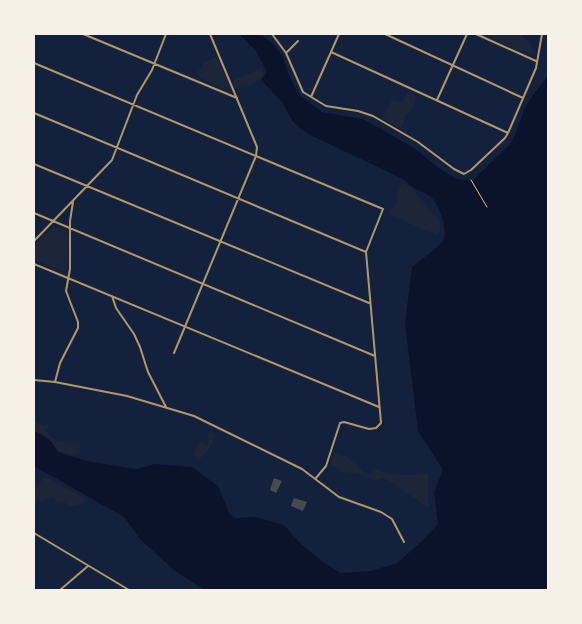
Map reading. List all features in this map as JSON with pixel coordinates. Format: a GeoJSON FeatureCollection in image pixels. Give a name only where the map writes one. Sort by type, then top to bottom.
{"type":"FeatureCollection","features":[{"type":"Feature","properties":{"kind":"street"},"geometry":{"type":"LineString","coordinates":[[82,34],[237,98]]}},
{"type":"Feature","properties":{"kind":"street"},"geometry":{"type":"LineString","coordinates":[[34,241],[112,160],[140,88],[155,64],[166,34]]}},
{"type":"Feature","properties":{"kind":"street"},"geometry":{"type":"LineString","coordinates":[[174,353],[256,156],[257,147],[210,34]]}},
{"type":"Feature","properties":{"kind":"street"},"geometry":{"type":"LineString","coordinates":[[272,34],[286,53],[303,92],[326,106],[358,110],[373,116],[418,142],[454,169],[464,174],[478,164],[508,133],[536,68],[542,34]]}},
{"type":"Feature","properties":{"kind":"street"},"geometry":{"type":"LineString","coordinates":[[311,97],[339,34]]}},
{"type":"Feature","properties":{"kind":"street"},"geometry":{"type":"LineString","coordinates":[[385,34],[523,98]]}},
{"type":"Feature","properties":{"kind":"street"},"geometry":{"type":"LineString","coordinates":[[436,100],[468,34]]}},
{"type":"Feature","properties":{"kind":"street"},"geometry":{"type":"LineString","coordinates":[[476,34],[536,61]]}},
{"type":"Feature","properties":{"kind":"street"},"geometry":{"type":"LineString","coordinates":[[286,53],[298,41]]}},
{"type":"Feature","properties":{"kind":"street"},"geometry":{"type":"LineString","coordinates":[[331,52],[508,133]]}},
{"type":"Feature","properties":{"kind":"street"},"geometry":{"type":"LineString","coordinates":[[34,63],[384,209],[366,252],[381,423],[376,428],[369,429],[344,422],[340,423],[326,466],[316,478]]}},
{"type":"Feature","properties":{"kind":"street"},"geometry":{"type":"LineString","coordinates":[[34,113],[366,252]]}},
{"type":"Feature","properties":{"kind":"street"},"geometry":{"type":"LineString","coordinates":[[34,164],[370,303]]}},
{"type":"Feature","properties":{"kind":"street"},"geometry":{"type":"LineString","coordinates":[[55,382],[60,363],[78,328],[78,322],[66,291],[73,202]]}},
{"type":"Feature","properties":{"kind":"street"},"geometry":{"type":"LineString","coordinates":[[34,213],[375,356]]}},
{"type":"Feature","properties":{"kind":"street"},"geometry":{"type":"LineString","coordinates":[[34,264],[380,408]]}},
{"type":"Feature","properties":{"kind":"street"},"geometry":{"type":"LineString","coordinates":[[112,296],[116,308],[134,334],[148,372],[166,407]]}},
{"type":"Feature","properties":{"kind":"street"},"geometry":{"type":"LineString","coordinates":[[34,380],[55,382],[127,396],[194,416],[297,466],[316,478],[339,497],[381,512],[392,520],[404,542]]}},
{"type":"Feature","properties":{"kind":"street"},"geometry":{"type":"LineString","coordinates":[[34,533],[129,590]]}},
{"type":"Feature","properties":{"kind":"street"},"geometry":{"type":"LineString","coordinates":[[60,590],[88,566]]}},
{"type":"Feature","properties":{"kind":"path"},"geometry":{"type":"LineString","coordinates":[[471,180],[487,207]]}},
{"type":"Feature","properties":{"kind":"shaded area"},"geometry":{"type":"Polygon","coordinates":[[[239,34],[261,34],[274,45],[283,57],[288,73],[299,95],[322,112],[363,119],[414,148],[456,179],[471,182],[511,143],[529,101],[548,75],[548,590],[204,590],[174,570],[141,540],[124,517],[34,466],[34,431],[48,439],[58,452],[87,461],[136,469],[155,464],[192,467],[218,486],[230,515],[235,518],[255,517],[284,525],[301,544],[323,562],[341,573],[371,571],[397,563],[438,524],[434,492],[443,470],[418,431],[405,323],[412,267],[437,247],[445,237],[440,211],[431,197],[410,186],[405,180],[308,134],[293,122],[282,102],[261,80],[267,72],[256,51],[239,34]]]}},
{"type":"Feature","properties":{"kind":"shaded area"},"geometry":{"type":"Polygon","coordinates":[[[486,34],[520,34],[529,42],[534,53],[516,49],[486,34]]]}},
{"type":"Feature","properties":{"kind":"shaded area"},"geometry":{"type":"Polygon","coordinates":[[[216,57],[231,88],[219,88],[200,77],[198,72],[203,63],[216,57]]]}},
{"type":"Feature","properties":{"kind":"shaded area"},"geometry":{"type":"Polygon","coordinates":[[[262,68],[264,74],[258,80],[247,86],[235,87],[233,80],[262,68]]]}},
{"type":"Feature","properties":{"kind":"shaded area"},"geometry":{"type":"Polygon","coordinates":[[[408,92],[414,93],[416,98],[411,112],[405,114],[404,123],[400,129],[382,118],[392,100],[402,103],[408,92]]]}},
{"type":"Feature","properties":{"kind":"shaded area"},"geometry":{"type":"Polygon","coordinates":[[[404,183],[414,191],[439,219],[437,235],[390,215],[396,203],[400,185],[404,183]]]}},
{"type":"Feature","properties":{"kind":"shaded area"},"geometry":{"type":"Polygon","coordinates":[[[54,226],[65,231],[68,237],[67,269],[64,271],[34,260],[34,247],[54,226]]]}},
{"type":"Feature","properties":{"kind":"shaded area"},"geometry":{"type":"Polygon","coordinates":[[[34,421],[42,425],[49,425],[46,430],[49,435],[61,442],[81,441],[79,453],[72,455],[57,451],[48,438],[34,431],[34,421]]]}},
{"type":"Feature","properties":{"kind":"shaded area"},"geometry":{"type":"Polygon","coordinates":[[[207,433],[214,433],[211,445],[198,461],[193,456],[197,445],[201,443],[207,446],[209,440],[207,433]]]}},
{"type":"Feature","properties":{"kind":"shaded area"},"geometry":{"type":"Polygon","coordinates":[[[334,452],[348,458],[368,475],[373,474],[375,469],[401,475],[428,473],[429,508],[385,478],[376,480],[360,474],[343,473],[330,463],[334,452]]]}},
{"type":"Feature","properties":{"kind":"shaded area"},"geometry":{"type":"Polygon","coordinates":[[[45,476],[84,498],[82,504],[68,507],[65,502],[58,502],[52,497],[41,502],[35,499],[35,489],[45,476]]]}},
{"type":"Feature","properties":{"kind":"building"},"geometry":{"type":"Polygon","coordinates":[[[274,478],[282,481],[276,493],[270,490],[274,478]]]}},
{"type":"Feature","properties":{"kind":"building"},"geometry":{"type":"Polygon","coordinates":[[[294,498],[307,502],[303,511],[291,506],[294,498]]]}}]}
